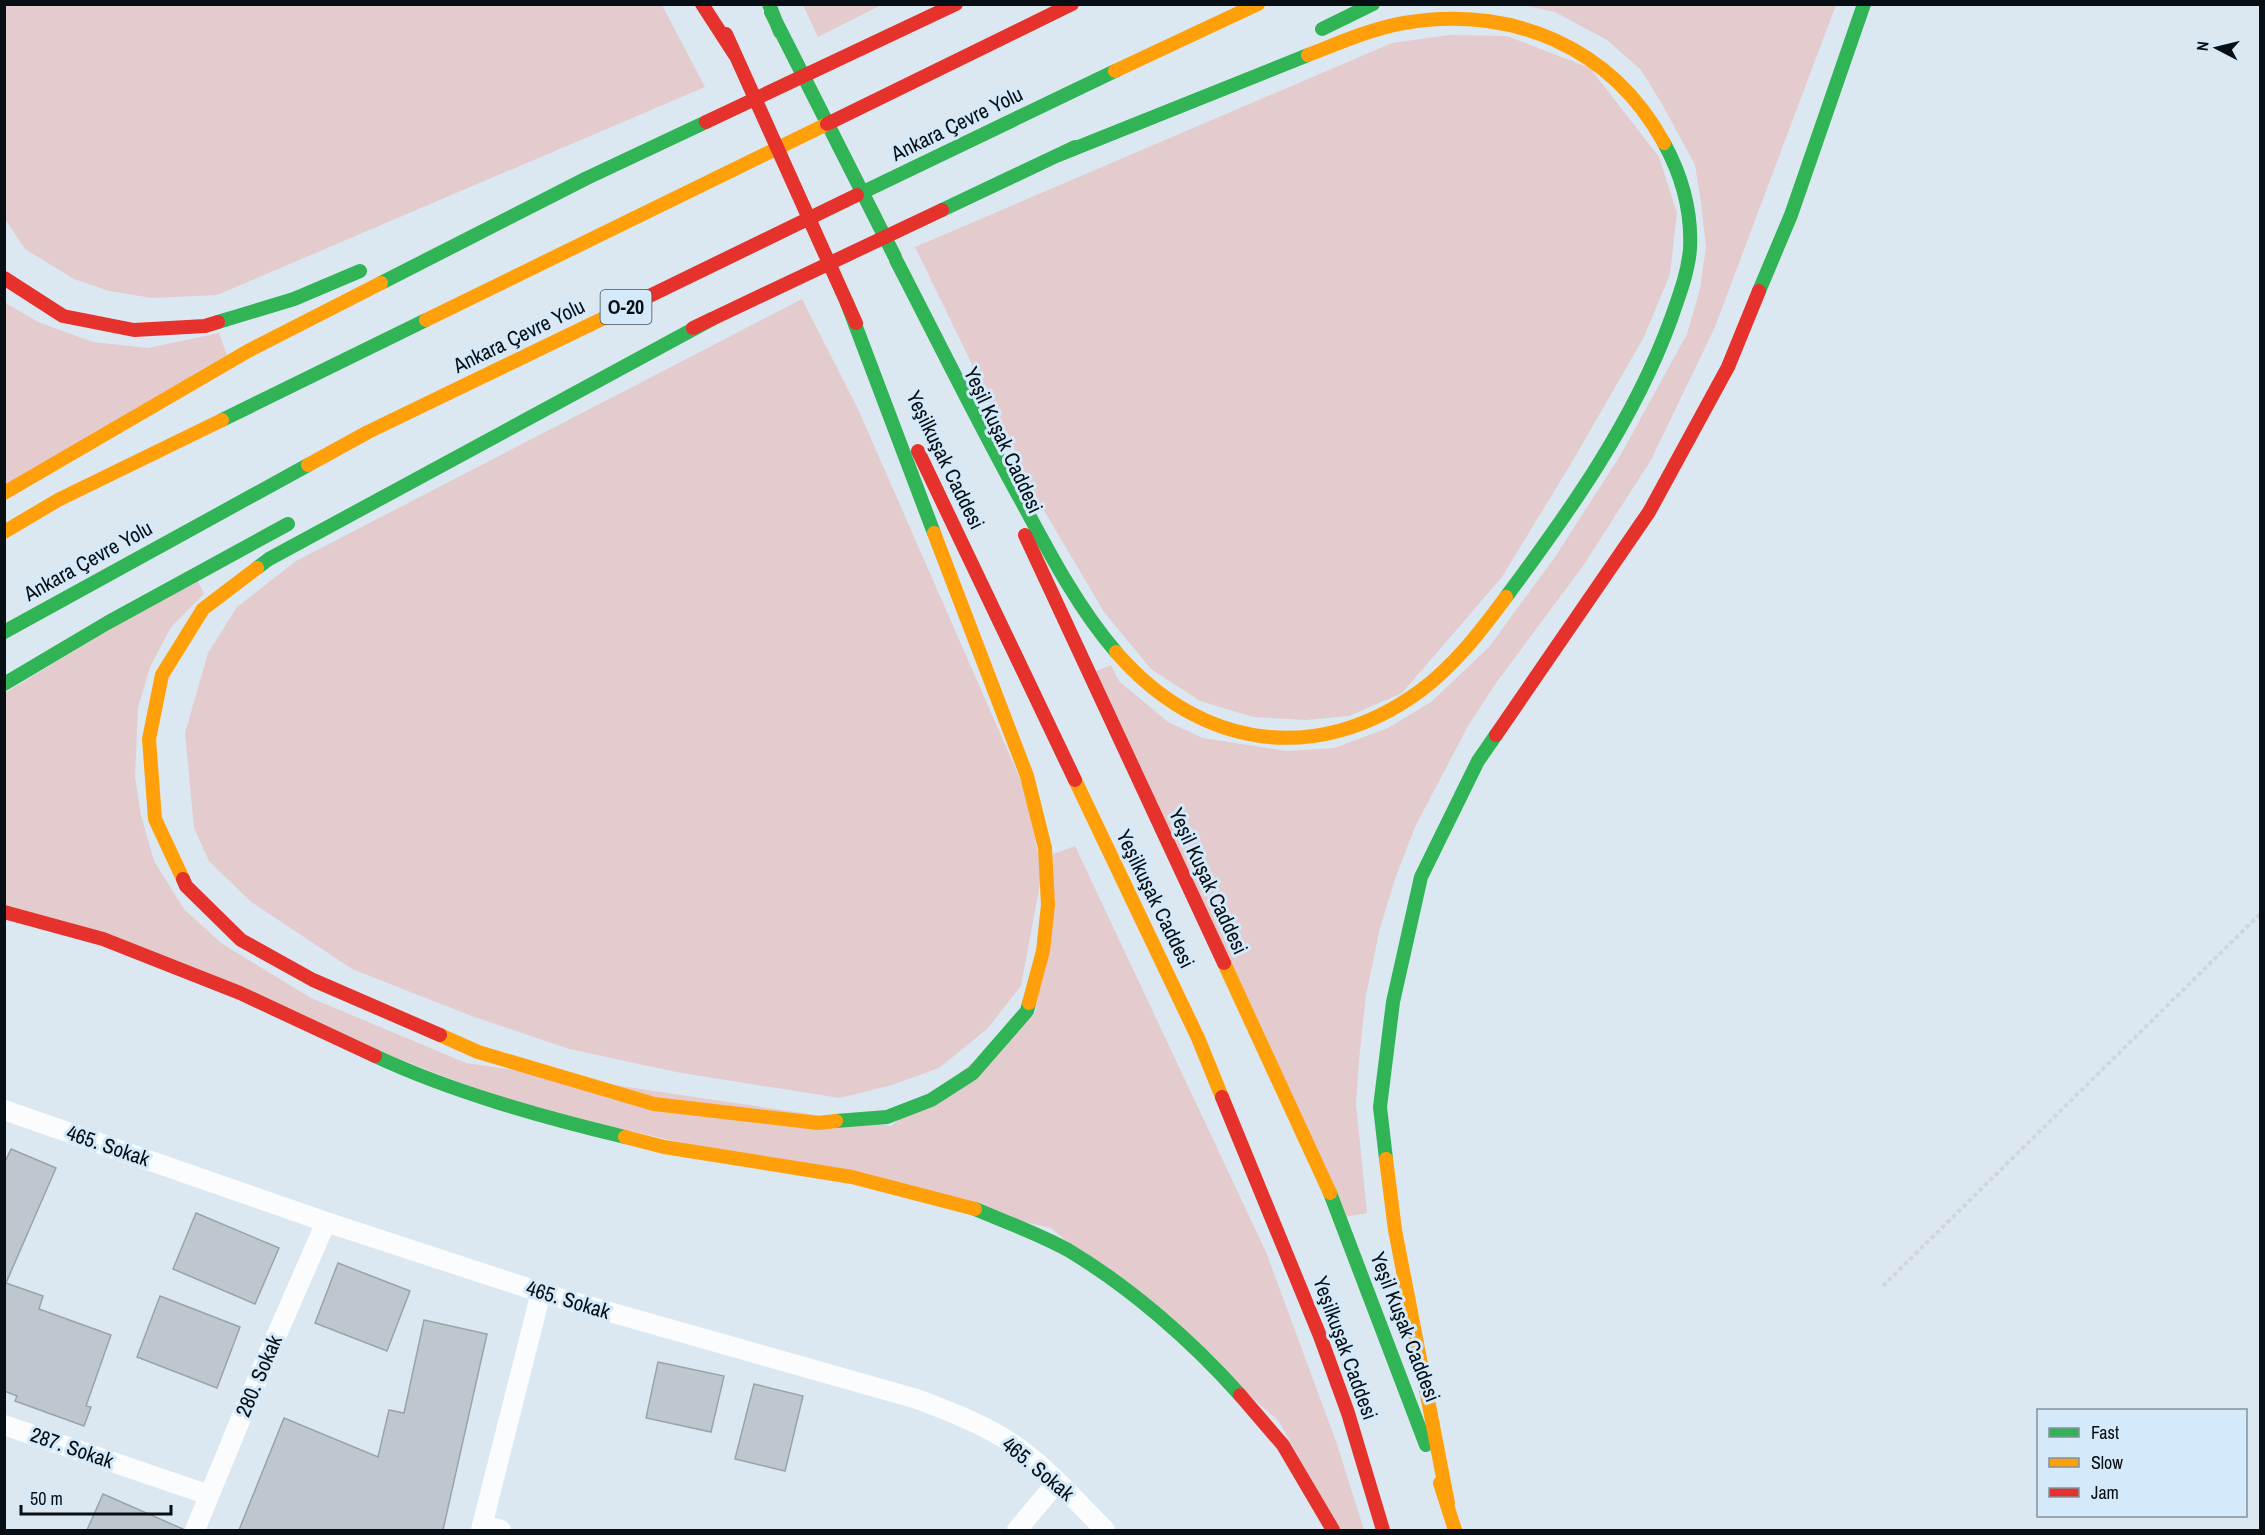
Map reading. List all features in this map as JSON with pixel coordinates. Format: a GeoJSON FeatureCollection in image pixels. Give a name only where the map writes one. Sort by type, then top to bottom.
{"type":"FeatureCollection","features":[{"type":"Feature","properties":{"kind":"main road"},"geometry":{"type":"LineString","coordinates":[[702,4],[735,55]]}},
{"type":"Feature","properties":{"kind":"main road"},"geometry":{"type":"LineString","coordinates":[[712,4],[847,303],[1027,776],[1045,848],[1048,905],[1043,951],[1027,1011],[973,1073],[931,1100],[887,1116],[818,1123],[654,1104],[478,1052],[313,981],[241,940],[186,886],[155,819],[149,739],[162,675],[203,609],[269,559],[712,319]]}},
{"type":"Feature","properties":{"kind":"main road"},"geometry":{"type":"LineString","coordinates":[[768,4],[780,32],[997,458],[1064,579],[1118,657],[1171,703],[1196,719],[1227,730],[1278,739],[1337,731],[1379,717],[1403,703],[1444,671],[1462,652],[1511,589],[1604,454],[1645,381],[1662,344],[1681,291],[1690,245],[1689,220],[1682,183],[1668,149],[1656,128],[1637,100],[1593,59],[1568,44],[1509,23],[1475,19],[1438,19],[1361,34],[1056,156]]}},
{"type":"Feature","properties":{"kind":"main road"},"geometry":{"type":"LineString","coordinates":[[869,45],[946,4]]}},
{"type":"Feature","properties":{"kind":"main road"},"geometry":{"type":"LineString","coordinates":[[4,493],[248,351],[586,178],[956,4]]}},
{"type":"Feature","properties":{"kind":"main road"},"geometry":{"type":"LineString","coordinates":[[4,532],[58,500],[1072,4]]}},
{"type":"Feature","properties":{"kind":"main road","name":"Ankara Çevre Yolu"},"geometry":{"type":"LineString","coordinates":[[4,632],[368,432],[1258,4]]}},
{"type":"Feature","properties":{"kind":"main road"},"geometry":{"type":"LineString","coordinates":[[1310,35],[1373,4]]}},
{"type":"Feature","properties":{"kind":"main road"},"geometry":{"type":"LineString","coordinates":[[1448,1503],[1395,1230],[1380,1107],[1393,1002],[1421,877],[1478,760],[1649,512],[1728,367],[1791,215],[1864,4]]}},
{"type":"Feature","properties":{"kind":"main road"},"geometry":{"type":"LineString","coordinates":[[523,406],[712,319],[1246,65]]}},
{"type":"Feature","properties":{"kind":"main road"},"geometry":{"type":"LineString","coordinates":[[424,245],[586,178]]}},
{"type":"Feature","properties":{"kind":"main road","name":"Yeşil Kuşak Caddesi"},"geometry":{"type":"LineString","coordinates":[[896,260],[1339,1211],[1448,1503],[1455,1530]]}},
{"type":"Feature","properties":{"kind":"main road"},"geometry":{"type":"LineString","coordinates":[[4,278],[63,316],[134,330],[205,326],[294,299],[370,267]]}},
{"type":"Feature","properties":{"kind":"main road","name":"Yeşilkuşak Caddesi"},"geometry":{"type":"LineString","coordinates":[[847,303],[1198,1038],[1320,1336],[1348,1413],[1383,1530]]}},
{"type":"Feature","properties":{"kind":"main road"},"geometry":{"type":"LineString","coordinates":[[4,684],[107,623],[303,515]]}},
{"type":"Feature","properties":{"kind":"main road"},"geometry":{"type":"LineString","coordinates":[[4,912],[103,939],[240,993],[400,1068],[540,1116],[664,1147],[852,1177],[971,1207],[1067,1250],[1150,1308],[1221,1374],[1283,1445],[1333,1530]]}},
{"type":"Feature","properties":{"kind":"street","name":"465. Sokak"},"geometry":{"type":"LineString","coordinates":[[4,1110],[326,1222],[541,1292],[917,1399],[963,1417],[1001,1436],[1027,1454],[1105,1530]]}},
{"type":"Feature","properties":{"kind":"street","name":"280. Sokak"},"geometry":{"type":"LineString","coordinates":[[195,1530],[326,1222]]}},
{"type":"Feature","properties":{"kind":"street"},"geometry":{"type":"LineString","coordinates":[[501,1530],[482,1528],[541,1292]]}},
{"type":"Feature","properties":{"kind":"street","name":"287. Sokak"},"geometry":{"type":"LineString","coordinates":[[4,1425],[208,1495]]}},
{"type":"Feature","properties":{"kind":"street"},"geometry":{"type":"LineString","coordinates":[[1017,1530],[1057,1482]]}},
{"type":"Feature","properties":{"kind":"path"},"geometry":{"type":"LineString","coordinates":[[1883,1286],[2260,914]]}},
{"type":"Feature","properties":{"kind":"shaded area"},"geometry":{"type":"Polygon","coordinates":[[[4,5],[662,5],[705,87],[217,295],[152,298],[109,291],[74,279],[25,249],[5,219],[4,5]]]}},
{"type":"Feature","properties":{"kind":"shaded area"},"geometry":{"type":"Polygon","coordinates":[[[803,5],[881,5],[818,37],[803,5]]]}},
{"type":"Feature","properties":{"kind":"shaded area"},"geometry":{"type":"Polygon","coordinates":[[[1523,5],[1836,5],[1715,327],[1651,460],[1583,566],[1496,683],[1468,726],[1415,827],[1395,879],[1380,928],[1366,995],[1356,1104],[1367,1213],[1345,1217],[1094,672],[1111,665],[1119,681],[1168,722],[1203,738],[1287,751],[1334,748],[1388,728],[1431,702],[1489,647],[1555,557],[1620,456],[1687,334],[1700,289],[1706,247],[1695,165],[1641,70],[1607,40],[1555,12],[1523,5]]]}},
{"type":"Feature","properties":{"kind":"shaded area"},"geometry":{"type":"Polygon","coordinates":[[[1449,35],[1507,36],[1590,68],[1659,157],[1677,213],[1670,274],[1644,337],[1502,577],[1402,693],[1349,716],[1306,720],[1253,717],[1200,701],[1151,669],[1104,612],[1039,502],[915,247],[1392,43],[1449,35]]]}},
{"type":"Feature","properties":{"kind":"shaded area"},"geometry":{"type":"Polygon","coordinates":[[[802,299],[858,409],[1025,790],[1042,873],[1021,986],[987,1029],[939,1068],[892,1085],[840,1098],[676,1072],[569,1049],[469,1015],[352,969],[250,901],[209,861],[194,828],[185,733],[208,653],[237,607],[296,561],[802,299]]]}},
{"type":"Feature","properties":{"kind":"shaded area"},"geometry":{"type":"Polygon","coordinates":[[[4,302],[38,322],[93,342],[148,348],[219,333],[227,355],[5,485],[4,302]]]}},
{"type":"Feature","properties":{"kind":"shaded area"},"geometry":{"type":"Polygon","coordinates":[[[196,577],[204,594],[171,627],[150,667],[138,708],[135,777],[141,815],[154,861],[184,909],[221,943],[311,998],[466,1063],[891,1126],[1035,1014],[1053,854],[1075,846],[1266,1252],[1337,1444],[1364,1530],[1340,1530],[1278,1420],[1051,1228],[518,1105],[5,906],[5,693],[196,577]]]}},
{"type":"Feature","properties":{"kind":"building"},"geometry":{"type":"Polygon","coordinates":[[[11,1149],[56,1168],[6,1283],[43,1296],[39,1309],[111,1335],[86,1406],[91,1407],[84,1426],[15,1401],[17,1396],[4,1391],[4,1164],[11,1149]]]}},
{"type":"Feature","properties":{"kind":"building"},"geometry":{"type":"Polygon","coordinates":[[[196,1213],[279,1248],[255,1304],[173,1269],[196,1213]]]}},
{"type":"Feature","properties":{"kind":"building"},"geometry":{"type":"Polygon","coordinates":[[[338,1263],[410,1291],[387,1351],[315,1323],[338,1263]]]}},
{"type":"Feature","properties":{"kind":"building"},"geometry":{"type":"Polygon","coordinates":[[[160,1296],[240,1327],[217,1388],[137,1357],[160,1296]]]}},
{"type":"Feature","properties":{"kind":"building"},"geometry":{"type":"Polygon","coordinates":[[[424,1320],[487,1334],[443,1530],[239,1530],[284,1418],[378,1457],[389,1410],[404,1413],[424,1320]]]}},
{"type":"Feature","properties":{"kind":"building"},"geometry":{"type":"Polygon","coordinates":[[[658,1362],[724,1376],[711,1432],[646,1418],[658,1362]]]}},
{"type":"Feature","properties":{"kind":"building"},"geometry":{"type":"Polygon","coordinates":[[[754,1384],[803,1396],[785,1471],[735,1459],[754,1384]]]}},
{"type":"Feature","properties":{"kind":"building"},"geometry":{"type":"Polygon","coordinates":[[[103,1494],[183,1529],[183,1530],[87,1530],[103,1494]]]}},
{"type":"Feature","properties":{"kind":"traffic: fast"},"geometry":{"type":"LineString","coordinates":[[769,4],[780,32]]}},
{"type":"Feature","properties":{"kind":"traffic: fast"},"geometry":{"type":"LineString","coordinates":[[1322,29],[1373,4]]}},
{"type":"Feature","properties":{"kind":"traffic: fast"},"geometry":{"type":"LineString","coordinates":[[1759,291],[1791,215],[1864,4]]}},
{"type":"Feature","properties":{"kind":"traffic: fast"},"geometry":{"type":"LineString","coordinates":[[771,12],[895,257]]}},
{"type":"Feature","properties":{"kind":"traffic: fast"},"geometry":{"type":"LineString","coordinates":[[1056,156],[1308,55]]}},
{"type":"Feature","properties":{"kind":"traffic: fast"},"geometry":{"type":"LineString","coordinates":[[857,195],[1115,71]]}},
{"type":"Feature","properties":{"kind":"traffic: fast"},"geometry":{"type":"LineString","coordinates":[[381,283],[587,178],[706,122]]}},
{"type":"Feature","properties":{"kind":"traffic: fast"},"geometry":{"type":"LineString","coordinates":[[1506,597],[1554,532],[1599,464],[1639,393],[1656,357],[1677,302],[1689,258],[1689,221],[1681,181],[1664,143]]}},
{"type":"Feature","properties":{"kind":"traffic: fast"},"geometry":{"type":"LineString","coordinates":[[942,210],[1075,147]]}},
{"type":"Feature","properties":{"kind":"traffic: fast"},"geometry":{"type":"LineString","coordinates":[[896,260],[1054,561],[1089,617],[1116,652]]}},
{"type":"Feature","properties":{"kind":"traffic: fast"},"geometry":{"type":"LineString","coordinates":[[218,322],[294,299],[360,271]]}},
{"type":"Feature","properties":{"kind":"traffic: fast"},"geometry":{"type":"LineString","coordinates":[[847,303],[934,533]]}},
{"type":"Feature","properties":{"kind":"traffic: fast"},"geometry":{"type":"LineString","coordinates":[[257,568],[269,559],[712,319]]}},
{"type":"Feature","properties":{"kind":"traffic: fast"},"geometry":{"type":"LineString","coordinates":[[222,420],[426,320]]}},
{"type":"Feature","properties":{"kind":"traffic: fast"},"geometry":{"type":"LineString","coordinates":[[4,632],[308,465]]}},
{"type":"Feature","properties":{"kind":"traffic: fast"},"geometry":{"type":"LineString","coordinates":[[4,684],[107,623],[288,524]]}},
{"type":"Feature","properties":{"kind":"traffic: fast"},"geometry":{"type":"LineString","coordinates":[[1386,1159],[1380,1107],[1393,1002],[1421,877],[1478,761],[1496,735]]}},
{"type":"Feature","properties":{"kind":"traffic: fast"},"geometry":{"type":"LineString","coordinates":[[836,1121],[887,1117],[931,1100],[973,1073],[1027,1011],[1029,1003]]}},
{"type":"Feature","properties":{"kind":"traffic: fast"},"geometry":{"type":"LineString","coordinates":[[375,1056],[466,1092],[625,1137]]}},
{"type":"Feature","properties":{"kind":"traffic: fast"},"geometry":{"type":"LineString","coordinates":[[1330,1193],[1426,1445]]}},
{"type":"Feature","properties":{"kind":"traffic: fast"},"geometry":{"type":"LineString","coordinates":[[975,1209],[1057,1244],[1114,1281],[1181,1335],[1240,1395]]}},
{"type":"Feature","properties":{"kind":"traffic: slow"},"geometry":{"type":"LineString","coordinates":[[1115,71],[1258,4]]}},
{"type":"Feature","properties":{"kind":"traffic: slow"},"geometry":{"type":"LineString","coordinates":[[1308,55],[1343,41],[1404,23],[1444,19],[1482,21],[1519,27],[1554,40],[1587,58],[1616,81],[1642,109],[1664,143]]}},
{"type":"Feature","properties":{"kind":"traffic: slow"},"geometry":{"type":"LineString","coordinates":[[426,320],[827,124]]}},
{"type":"Feature","properties":{"kind":"traffic: slow"},"geometry":{"type":"LineString","coordinates":[[4,493],[248,351],[381,283]]}},
{"type":"Feature","properties":{"kind":"traffic: slow"},"geometry":{"type":"LineString","coordinates":[[308,465],[368,432],[635,303]]}},
{"type":"Feature","properties":{"kind":"traffic: slow"},"geometry":{"type":"LineString","coordinates":[[4,532],[58,500],[222,420]]}},
{"type":"Feature","properties":{"kind":"traffic: slow"},"geometry":{"type":"LineString","coordinates":[[934,533],[1027,776],[1045,848],[1048,905],[1043,951],[1029,1003]]}},
{"type":"Feature","properties":{"kind":"traffic: slow"},"geometry":{"type":"LineString","coordinates":[[183,879],[155,819],[149,739],[162,675],[203,609],[257,568]]}},
{"type":"Feature","properties":{"kind":"traffic: slow"},"geometry":{"type":"LineString","coordinates":[[1116,652],[1149,684],[1184,709],[1221,727],[1260,736],[1300,737],[1340,730],[1380,715],[1420,691],[1456,659],[1506,597]]}},
{"type":"Feature","properties":{"kind":"traffic: slow"},"geometry":{"type":"LineString","coordinates":[[1075,780],[1198,1038],[1222,1097]]}},
{"type":"Feature","properties":{"kind":"traffic: slow"},"geometry":{"type":"LineString","coordinates":[[1224,963],[1330,1193]]}},
{"type":"Feature","properties":{"kind":"traffic: slow"},"geometry":{"type":"LineString","coordinates":[[440,1035],[478,1052],[654,1104],[818,1123],[836,1121]]}},
{"type":"Feature","properties":{"kind":"traffic: slow"},"geometry":{"type":"LineString","coordinates":[[625,1137],[664,1147],[852,1177],[975,1209]]}},
{"type":"Feature","properties":{"kind":"traffic: slow"},"geometry":{"type":"LineString","coordinates":[[1386,1159],[1395,1230],[1448,1503]]}},
{"type":"Feature","properties":{"kind":"traffic: slow"},"geometry":{"type":"LineString","coordinates":[[1440,1483],[1455,1530]]}},
{"type":"Feature","properties":{"kind":"traffic: jam"},"geometry":{"type":"LineString","coordinates":[[702,4],[735,55]]}},
{"type":"Feature","properties":{"kind":"traffic: jam"},"geometry":{"type":"LineString","coordinates":[[706,122],[956,4]]}},
{"type":"Feature","properties":{"kind":"traffic: jam"},"geometry":{"type":"LineString","coordinates":[[827,124],[1072,4]]}},
{"type":"Feature","properties":{"kind":"traffic: jam"},"geometry":{"type":"LineString","coordinates":[[726,34],[856,323]]}},
{"type":"Feature","properties":{"kind":"traffic: jam"},"geometry":{"type":"LineString","coordinates":[[635,303],[857,195]]}},
{"type":"Feature","properties":{"kind":"traffic: jam"},"geometry":{"type":"LineString","coordinates":[[693,328],[942,210]]}},
{"type":"Feature","properties":{"kind":"traffic: jam"},"geometry":{"type":"LineString","coordinates":[[4,278],[63,316],[134,330],[205,326],[218,322]]}},
{"type":"Feature","properties":{"kind":"traffic: jam"},"geometry":{"type":"LineString","coordinates":[[1496,735],[1649,512],[1728,367],[1759,291]]}},
{"type":"Feature","properties":{"kind":"traffic: jam"},"geometry":{"type":"LineString","coordinates":[[918,451],[1075,780]]}},
{"type":"Feature","properties":{"kind":"traffic: jam"},"geometry":{"type":"LineString","coordinates":[[1025,535],[1224,963]]}},
{"type":"Feature","properties":{"kind":"traffic: jam"},"geometry":{"type":"LineString","coordinates":[[183,879],[186,886],[241,940],[313,980],[440,1035]]}},
{"type":"Feature","properties":{"kind":"traffic: jam"},"geometry":{"type":"LineString","coordinates":[[4,912],[103,939],[240,993],[375,1056]]}},
{"type":"Feature","properties":{"kind":"traffic: jam"},"geometry":{"type":"LineString","coordinates":[[1222,1097],[1320,1336],[1348,1413],[1383,1530]]}},
{"type":"Feature","properties":{"kind":"traffic: jam"},"geometry":{"type":"LineString","coordinates":[[1240,1395],[1283,1445],[1333,1530]]}}]}
